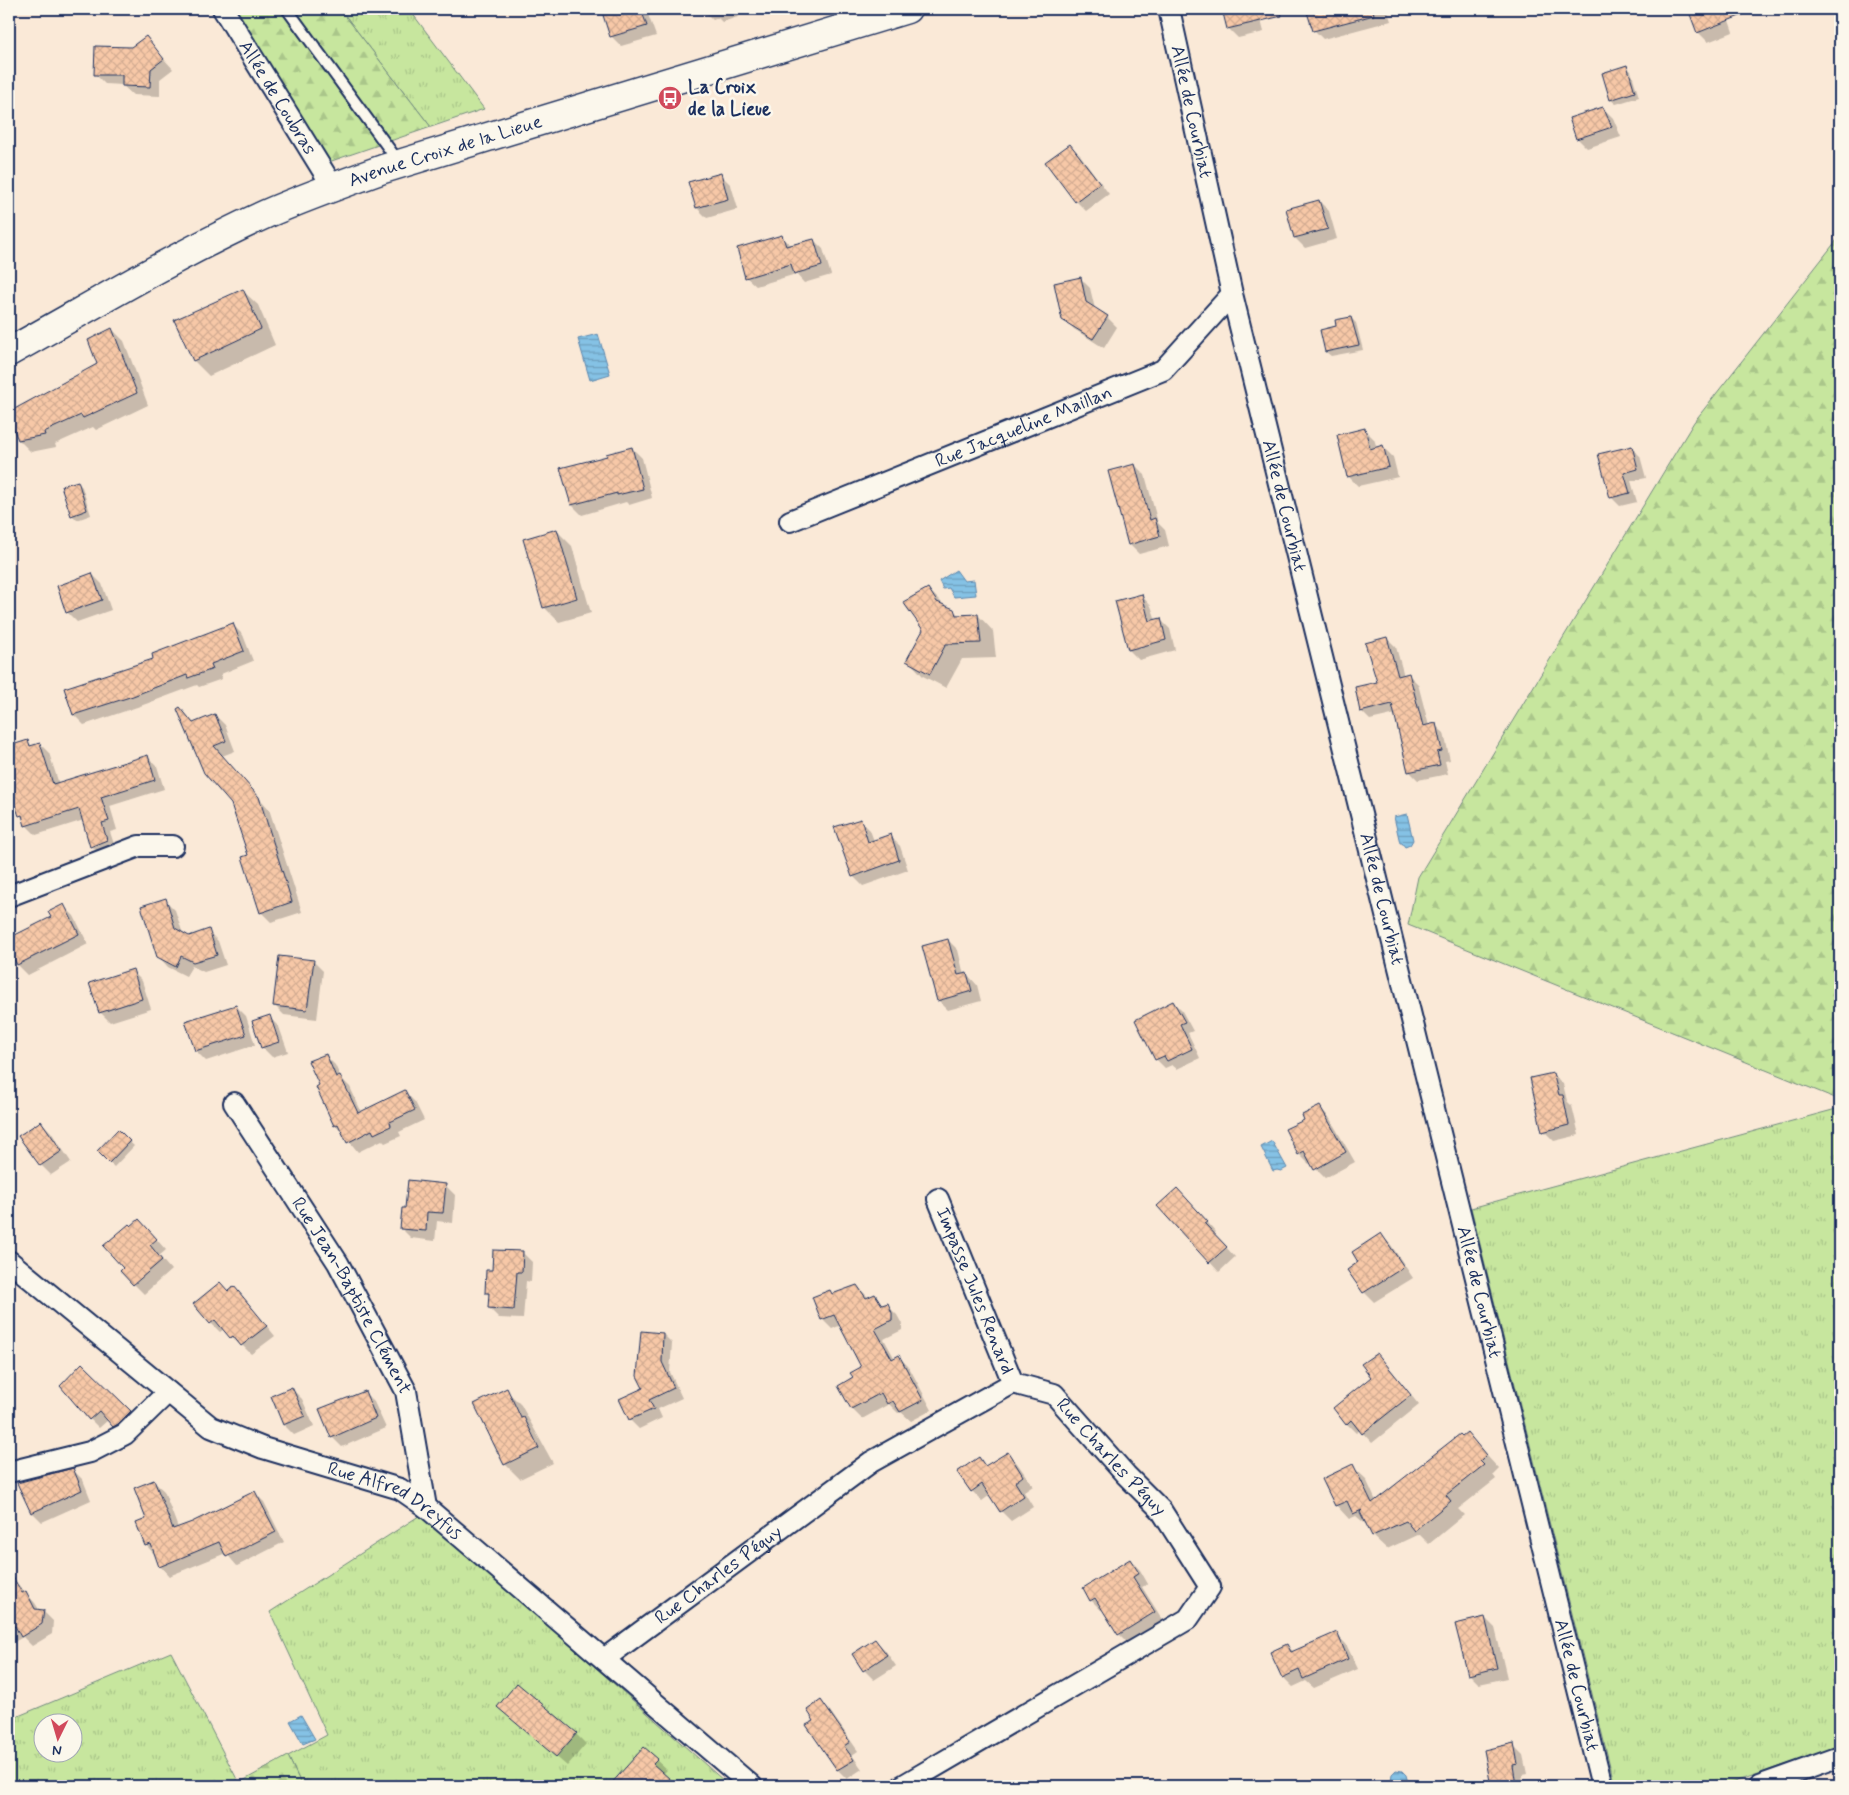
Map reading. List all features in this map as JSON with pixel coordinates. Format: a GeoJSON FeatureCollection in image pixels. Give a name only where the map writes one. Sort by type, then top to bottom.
{"type":"FeatureCollection","features":[{"type":"Feature","properties":{"kind":"main road","name":"Avenue Croix de la Lieue"},"geometry":{"type":"LineString","coordinates":[[9,352],[190,252],[266,215],[332,187],[400,164],[907,9]]}},
{"type":"Feature","properties":{"kind":"street","name":"Allée de Coubras"},"geometry":{"type":"LineString","coordinates":[[223,9],[332,187]]}},
{"type":"Feature","properties":{"kind":"street","name":"Allée de Courbiat"},"geometry":{"type":"LineString","coordinates":[[1169,9],[1232,294],[1602,1786]]}},
{"type":"Feature","properties":{"kind":"street","name":"Rue Jacqueline Maillan"},"geometry":{"type":"LineString","coordinates":[[790,521],[1163,370],[1232,294]]}},
{"type":"Feature","properties":{"kind":"street"},"geometry":{"type":"LineString","coordinates":[[9,896],[139,846],[173,846]]}},
{"type":"Feature","properties":{"kind":"street","name":"Rue Jean-Baptiste Clément"},"geometry":{"type":"LineString","coordinates":[[234,1102],[338,1263],[406,1392],[426,1507]]}},
{"type":"Feature","properties":{"kind":"street","name":"Impasse Jules Renard"},"geometry":{"type":"LineString","coordinates":[[938,1199],[1013,1383]]}},
{"type":"Feature","properties":{"kind":"street","name":"Rue Alfred Dreyfus"},"geometry":{"type":"LineString","coordinates":[[9,1261],[211,1427],[263,1448],[400,1489],[426,1507],[752,1786]]}},
{"type":"Feature","properties":{"kind":"street","name":"Rue Charles Péguy"},"geometry":{"type":"LineString","coordinates":[[604,1659],[871,1462],[1013,1383],[1054,1394],[1126,1475],[1161,1510],[1210,1587],[1188,1619],[902,1786]]}},
{"type":"Feature","properties":{"kind":"street"},"geometry":{"type":"LineString","coordinates":[[9,1472],[90,1452],[125,1434],[168,1392]]}},
{"type":"Feature","properties":{"kind":"street"},"geometry":{"type":"LineString","coordinates":[[1759,1786],[1840,1757]]}},
{"type":"Feature","properties":{"kind":"lane"},"geometry":{"type":"LineString","coordinates":[[287,9],[400,164]]}},
{"type":"Feature","properties":{"kind":"green space"},"geometry":{"type":"Polygon","coordinates":[[[213,9],[340,9],[431,127],[311,168],[213,9]]]}},
{"type":"Feature","properties":{"kind":"green space"},"geometry":{"type":"Polygon","coordinates":[[[340,9],[409,9],[484,109],[431,127],[340,9]]]}},
{"type":"Feature","properties":{"kind":"green space"},"geometry":{"type":"Polygon","coordinates":[[[1840,236],[1840,1100],[1408,925],[1418,877],[1694,422],[1840,236]]]}},
{"type":"Feature","properties":{"kind":"green space"},"geometry":{"type":"Polygon","coordinates":[[[1840,1108],[1840,1746],[1722,1786],[1615,1786],[1471,1208],[1840,1108]]]}},
{"type":"Feature","properties":{"kind":"green space"},"geometry":{"type":"Polygon","coordinates":[[[422,1514],[724,1781],[719,1786],[302,1786],[288,1756],[327,1735],[270,1612],[422,1514]]]}},
{"type":"Feature","properties":{"kind":"green space"},"geometry":{"type":"Polygon","coordinates":[[[171,1652],[239,1783],[232,1786],[9,1786],[9,1720],[171,1652]]]}},
{"type":"Feature","properties":{"kind":"green space"},"geometry":{"type":"Polygon","coordinates":[[[288,1756],[302,1786],[232,1786],[239,1783],[288,1756]]]}},
{"type":"Feature","properties":{"kind":"water"},"geometry":{"type":"Polygon","coordinates":[[[598,334],[610,374],[590,380],[578,339],[598,334]]]}},
{"type":"Feature","properties":{"kind":"water"},"geometry":{"type":"Polygon","coordinates":[[[956,570],[964,581],[974,580],[976,595],[954,597],[949,588],[943,589],[939,581],[956,570]]]}},
{"type":"Feature","properties":{"kind":"water"},"geometry":{"type":"Polygon","coordinates":[[[1407,814],[1413,840],[1410,845],[1405,847],[1400,843],[1394,817],[1407,814]]]}},
{"type":"Feature","properties":{"kind":"water"},"geometry":{"type":"Polygon","coordinates":[[[1272,1141],[1287,1168],[1281,1171],[1273,1171],[1261,1147],[1272,1141]]]}},
{"type":"Feature","properties":{"kind":"water"},"geometry":{"type":"Polygon","coordinates":[[[301,1715],[315,1739],[303,1744],[290,1721],[301,1715]]]}},
{"type":"Feature","properties":{"kind":"water"},"geometry":{"type":"Polygon","coordinates":[[[1396,1770],[1402,1771],[1406,1775],[1409,1786],[1392,1786],[1392,1774],[1396,1770]]]}},
{"type":"Feature","properties":{"kind":"building"},"geometry":{"type":"Polygon","coordinates":[[[601,9],[641,9],[647,26],[610,37],[601,9]]]}},
{"type":"Feature","properties":{"kind":"building"},"geometry":{"type":"Polygon","coordinates":[[[1222,9],[1281,9],[1282,16],[1227,29],[1222,9]]]}},
{"type":"Feature","properties":{"kind":"building"},"geometry":{"type":"Polygon","coordinates":[[[1306,9],[1373,9],[1374,15],[1313,31],[1306,9]]]}},
{"type":"Feature","properties":{"kind":"building"},"geometry":{"type":"Polygon","coordinates":[[[1688,9],[1754,9],[1755,10],[1697,33],[1688,9]]]}},
{"type":"Feature","properties":{"kind":"building"},"geometry":{"type":"Polygon","coordinates":[[[146,36],[164,59],[151,69],[150,87],[122,86],[122,75],[94,75],[95,46],[131,47],[146,36]]]}},
{"type":"Feature","properties":{"kind":"building"},"geometry":{"type":"Polygon","coordinates":[[[1627,65],[1635,92],[1610,100],[1602,73],[1627,65]]]}},
{"type":"Feature","properties":{"kind":"building"},"geometry":{"type":"Polygon","coordinates":[[[1603,107],[1612,127],[1576,139],[1569,118],[1603,107]]]}},
{"type":"Feature","properties":{"kind":"building"},"geometry":{"type":"Polygon","coordinates":[[[1070,144],[1100,183],[1075,202],[1045,162],[1070,144]]]}},
{"type":"Feature","properties":{"kind":"building"},"geometry":{"type":"Polygon","coordinates":[[[721,173],[728,199],[696,208],[688,182],[721,173]]]}},
{"type":"Feature","properties":{"kind":"building"},"geometry":{"type":"Polygon","coordinates":[[[1319,200],[1328,229],[1294,238],[1286,209],[1319,200]]]}},
{"type":"Feature","properties":{"kind":"building"},"geometry":{"type":"Polygon","coordinates":[[[782,235],[786,246],[814,239],[822,266],[794,274],[791,264],[745,278],[737,248],[782,235]]]}},
{"type":"Feature","properties":{"kind":"building"},"geometry":{"type":"Polygon","coordinates":[[[1081,277],[1086,302],[1108,316],[1093,339],[1062,320],[1054,283],[1081,277]]]}},
{"type":"Feature","properties":{"kind":"building"},"geometry":{"type":"Polygon","coordinates":[[[243,289],[261,329],[193,361],[174,320],[243,289]]]}},
{"type":"Feature","properties":{"kind":"building"},"geometry":{"type":"Polygon","coordinates":[[[1351,317],[1359,345],[1325,352],[1320,330],[1336,326],[1335,320],[1351,317]]]}},
{"type":"Feature","properties":{"kind":"building"},"geometry":{"type":"Polygon","coordinates":[[[112,328],[137,393],[83,418],[81,415],[44,432],[45,435],[18,440],[9,418],[9,412],[97,364],[88,340],[112,328]]]}},
{"type":"Feature","properties":{"kind":"building"},"geometry":{"type":"Polygon","coordinates":[[[1365,428],[1370,449],[1383,445],[1389,467],[1347,477],[1337,435],[1365,428]]]}},
{"type":"Feature","properties":{"kind":"building"},"geometry":{"type":"Polygon","coordinates":[[[1632,446],[1638,469],[1624,473],[1630,493],[1610,498],[1598,454],[1632,446]]]}},
{"type":"Feature","properties":{"kind":"building"},"geometry":{"type":"Polygon","coordinates":[[[632,447],[643,489],[617,495],[617,493],[571,505],[560,468],[607,456],[606,454],[632,447]]]}},
{"type":"Feature","properties":{"kind":"building"},"geometry":{"type":"Polygon","coordinates":[[[1135,464],[1150,520],[1155,518],[1160,536],[1128,545],[1108,471],[1135,464]]]}},
{"type":"Feature","properties":{"kind":"building"},"geometry":{"type":"Polygon","coordinates":[[[78,481],[87,510],[71,516],[61,486],[78,481]]]}},
{"type":"Feature","properties":{"kind":"building"},"geometry":{"type":"Polygon","coordinates":[[[557,529],[577,598],[543,608],[523,539],[557,529]]]}},
{"type":"Feature","properties":{"kind":"building"},"geometry":{"type":"Polygon","coordinates":[[[92,573],[102,600],[66,613],[57,586],[92,573]]]}},
{"type":"Feature","properties":{"kind":"building"},"geometry":{"type":"Polygon","coordinates":[[[928,588],[937,602],[954,609],[956,615],[978,614],[981,643],[946,644],[930,674],[906,661],[923,630],[903,602],[928,588]]]}},
{"type":"Feature","properties":{"kind":"building"},"geometry":{"type":"Polygon","coordinates":[[[1142,594],[1149,621],[1161,618],[1166,640],[1128,650],[1115,601],[1142,594]]]}},
{"type":"Feature","properties":{"kind":"building"},"geometry":{"type":"Polygon","coordinates":[[[233,623],[244,651],[211,664],[213,669],[188,678],[187,675],[133,696],[73,715],[64,688],[153,659],[152,654],[233,623]]]}},
{"type":"Feature","properties":{"kind":"building"},"geometry":{"type":"Polygon","coordinates":[[[1387,637],[1398,676],[1409,673],[1423,726],[1436,723],[1442,751],[1437,752],[1440,765],[1408,772],[1392,704],[1360,712],[1355,687],[1377,682],[1365,643],[1387,637]]]}},
{"type":"Feature","properties":{"kind":"building"},"geometry":{"type":"Polygon","coordinates":[[[180,707],[193,723],[215,714],[226,741],[214,746],[259,797],[292,902],[260,913],[242,857],[248,855],[231,804],[204,773],[177,709],[180,707]]]}},
{"type":"Feature","properties":{"kind":"building"},"geometry":{"type":"Polygon","coordinates":[[[28,740],[30,746],[40,743],[53,784],[148,755],[155,780],[101,797],[109,821],[102,823],[107,840],[90,847],[79,809],[25,826],[22,815],[19,816],[15,805],[12,805],[9,794],[9,746],[28,740]]]}},
{"type":"Feature","properties":{"kind":"building"},"geometry":{"type":"Polygon","coordinates":[[[861,819],[868,842],[891,834],[899,860],[852,877],[834,827],[861,819]]]}},
{"type":"Feature","properties":{"kind":"building"},"geometry":{"type":"Polygon","coordinates":[[[166,898],[175,928],[189,936],[209,929],[217,955],[193,962],[181,956],[176,967],[157,957],[141,906],[166,898]]]}},
{"type":"Feature","properties":{"kind":"building"},"geometry":{"type":"Polygon","coordinates":[[[64,904],[79,934],[17,965],[9,949],[9,938],[51,917],[48,912],[64,904]]]}},
{"type":"Feature","properties":{"kind":"building"},"geometry":{"type":"Polygon","coordinates":[[[948,939],[958,975],[967,973],[972,991],[937,1001],[922,946],[948,939]]]}},
{"type":"Feature","properties":{"kind":"building"},"geometry":{"type":"Polygon","coordinates":[[[279,956],[314,960],[307,1010],[273,1006],[279,956]]]}},
{"type":"Feature","properties":{"kind":"building"},"geometry":{"type":"Polygon","coordinates":[[[133,969],[142,999],[99,1013],[89,983],[133,969]]]}},
{"type":"Feature","properties":{"kind":"building"},"geometry":{"type":"Polygon","coordinates":[[[1173,1001],[1185,1022],[1180,1024],[1192,1049],[1167,1061],[1164,1056],[1155,1060],[1135,1020],[1173,1001]]]}},
{"type":"Feature","properties":{"kind":"building"},"geometry":{"type":"Polygon","coordinates":[[[236,1005],[246,1035],[195,1051],[185,1021],[236,1005]]]}},
{"type":"Feature","properties":{"kind":"building"},"geometry":{"type":"Polygon","coordinates":[[[270,1015],[279,1042],[261,1048],[252,1021],[270,1015]]]}},
{"type":"Feature","properties":{"kind":"building"},"geometry":{"type":"Polygon","coordinates":[[[326,1054],[336,1077],[340,1075],[358,1113],[405,1090],[415,1110],[390,1122],[391,1126],[374,1134],[372,1130],[347,1143],[338,1124],[334,1126],[316,1087],[319,1085],[308,1061],[326,1054]]]}},
{"type":"Feature","properties":{"kind":"building"},"geometry":{"type":"Polygon","coordinates":[[[1553,1073],[1559,1095],[1563,1095],[1569,1125],[1542,1132],[1530,1078],[1553,1073]]]}},
{"type":"Feature","properties":{"kind":"building"},"geometry":{"type":"Polygon","coordinates":[[[1320,1106],[1346,1152],[1314,1170],[1304,1151],[1298,1155],[1285,1129],[1304,1120],[1302,1115],[1320,1106]]]}},
{"type":"Feature","properties":{"kind":"building"},"geometry":{"type":"Polygon","coordinates":[[[41,1121],[62,1151],[40,1166],[18,1136],[41,1121]]]}},
{"type":"Feature","properties":{"kind":"building"},"geometry":{"type":"Polygon","coordinates":[[[118,1129],[130,1141],[109,1163],[97,1151],[118,1129]]]}},
{"type":"Feature","properties":{"kind":"building"},"geometry":{"type":"Polygon","coordinates":[[[408,1180],[446,1184],[443,1213],[427,1212],[426,1231],[400,1229],[402,1208],[405,1208],[408,1180]]]}},
{"type":"Feature","properties":{"kind":"building"},"geometry":{"type":"Polygon","coordinates":[[[1177,1188],[1208,1222],[1205,1224],[1227,1247],[1209,1263],[1157,1206],[1177,1188]]]}},
{"type":"Feature","properties":{"kind":"building"},"geometry":{"type":"Polygon","coordinates":[[[139,1219],[157,1239],[150,1245],[162,1260],[133,1285],[120,1271],[123,1268],[103,1246],[129,1224],[131,1226],[139,1219]]]}},
{"type":"Feature","properties":{"kind":"building"},"geometry":{"type":"Polygon","coordinates":[[[1381,1233],[1404,1267],[1363,1293],[1347,1270],[1358,1262],[1352,1252],[1381,1233]]]}},
{"type":"Feature","properties":{"kind":"building"},"geometry":{"type":"Polygon","coordinates":[[[493,1250],[523,1251],[522,1272],[517,1272],[514,1310],[488,1308],[489,1293],[485,1293],[486,1270],[492,1270],[493,1250]]]}},
{"type":"Feature","properties":{"kind":"building"},"geometry":{"type":"Polygon","coordinates":[[[220,1282],[228,1291],[234,1286],[267,1326],[241,1346],[233,1336],[230,1338],[215,1320],[210,1324],[193,1304],[220,1282]]]}},
{"type":"Feature","properties":{"kind":"building"},"geometry":{"type":"Polygon","coordinates":[[[857,1285],[866,1298],[875,1294],[882,1305],[888,1303],[892,1313],[892,1320],[875,1329],[892,1359],[899,1355],[923,1400],[900,1412],[893,1401],[887,1404],[881,1393],[851,1409],[838,1386],[853,1377],[850,1373],[861,1367],[834,1315],[821,1320],[812,1297],[830,1290],[832,1294],[857,1285]]]}},
{"type":"Feature","properties":{"kind":"building"},"geometry":{"type":"Polygon","coordinates":[[[641,1331],[663,1333],[662,1362],[674,1388],[649,1400],[654,1409],[629,1420],[619,1399],[643,1388],[637,1376],[641,1331]]]}},
{"type":"Feature","properties":{"kind":"building"},"geometry":{"type":"Polygon","coordinates":[[[1377,1353],[1411,1395],[1362,1434],[1351,1420],[1346,1425],[1333,1408],[1371,1377],[1361,1364],[1377,1353]]]}},
{"type":"Feature","properties":{"kind":"building"},"geometry":{"type":"Polygon","coordinates":[[[82,1363],[131,1411],[113,1427],[99,1411],[89,1420],[60,1386],[82,1363]]]}},
{"type":"Feature","properties":{"kind":"building"},"geometry":{"type":"Polygon","coordinates":[[[292,1387],[305,1416],[283,1425],[271,1396],[292,1387]]]}},
{"type":"Feature","properties":{"kind":"building"},"geometry":{"type":"Polygon","coordinates":[[[507,1388],[521,1418],[524,1417],[539,1448],[504,1465],[474,1404],[507,1388]]]}},
{"type":"Feature","properties":{"kind":"building"},"geometry":{"type":"Polygon","coordinates":[[[365,1391],[376,1418],[331,1438],[319,1409],[365,1391]]]}},
{"type":"Feature","properties":{"kind":"building"},"geometry":{"type":"Polygon","coordinates":[[[1467,1432],[1486,1455],[1480,1461],[1484,1465],[1446,1495],[1451,1501],[1414,1531],[1406,1521],[1372,1536],[1360,1512],[1362,1510],[1353,1514],[1347,1501],[1335,1506],[1322,1479],[1353,1464],[1372,1503],[1460,1434],[1462,1436],[1467,1432]]]}},
{"type":"Feature","properties":{"kind":"building"},"geometry":{"type":"Polygon","coordinates":[[[1008,1452],[1023,1476],[1015,1482],[1024,1496],[1000,1512],[982,1484],[971,1492],[957,1472],[979,1457],[985,1466],[1008,1452]]]}},
{"type":"Feature","properties":{"kind":"building"},"geometry":{"type":"Polygon","coordinates":[[[73,1468],[82,1490],[31,1513],[17,1483],[73,1468]]]}},
{"type":"Feature","properties":{"kind":"building"},"geometry":{"type":"Polygon","coordinates":[[[154,1480],[173,1529],[192,1522],[255,1491],[276,1532],[226,1557],[219,1542],[159,1567],[151,1544],[145,1546],[136,1523],[146,1519],[134,1488],[154,1480]]]}},
{"type":"Feature","properties":{"kind":"building"},"geometry":{"type":"Polygon","coordinates":[[[1130,1559],[1139,1573],[1133,1577],[1155,1612],[1118,1635],[1095,1598],[1090,1601],[1083,1588],[1130,1559]]]}},
{"type":"Feature","properties":{"kind":"building"},"geometry":{"type":"Polygon","coordinates":[[[9,1570],[22,1593],[26,1591],[35,1609],[44,1610],[42,1624],[21,1637],[15,1626],[9,1629],[9,1570]]]}},
{"type":"Feature","properties":{"kind":"building"},"geometry":{"type":"Polygon","coordinates":[[[1485,1617],[1497,1668],[1468,1675],[1455,1624],[1485,1617]]]}},
{"type":"Feature","properties":{"kind":"building"},"geometry":{"type":"Polygon","coordinates":[[[1337,1632],[1348,1659],[1303,1679],[1299,1670],[1282,1678],[1270,1652],[1287,1644],[1291,1652],[1337,1632]]]}},
{"type":"Feature","properties":{"kind":"building"},"geometry":{"type":"Polygon","coordinates":[[[875,1639],[887,1655],[863,1671],[852,1654],[875,1639]]]}},
{"type":"Feature","properties":{"kind":"building"},"geometry":{"type":"Polygon","coordinates":[[[517,1683],[577,1733],[556,1757],[497,1707],[517,1683]]]}},
{"type":"Feature","properties":{"kind":"building"},"geometry":{"type":"Polygon","coordinates":[[[821,1700],[850,1742],[844,1746],[854,1760],[837,1770],[806,1725],[814,1721],[807,1710],[821,1700]]]}},
{"type":"Feature","properties":{"kind":"building"},"geometry":{"type":"Polygon","coordinates":[[[1514,1743],[1518,1764],[1513,1765],[1516,1786],[1491,1786],[1484,1750],[1514,1743]]]}},
{"type":"Feature","properties":{"kind":"building"},"geometry":{"type":"Polygon","coordinates":[[[644,1747],[658,1759],[653,1764],[678,1786],[609,1786],[644,1747]]]}},
{"type":"Feature","properties":{"kind":"place","name":"La Croix de la Lieue"},"geometry":{"type":"Point","coordinates":[670,98]}}]}
